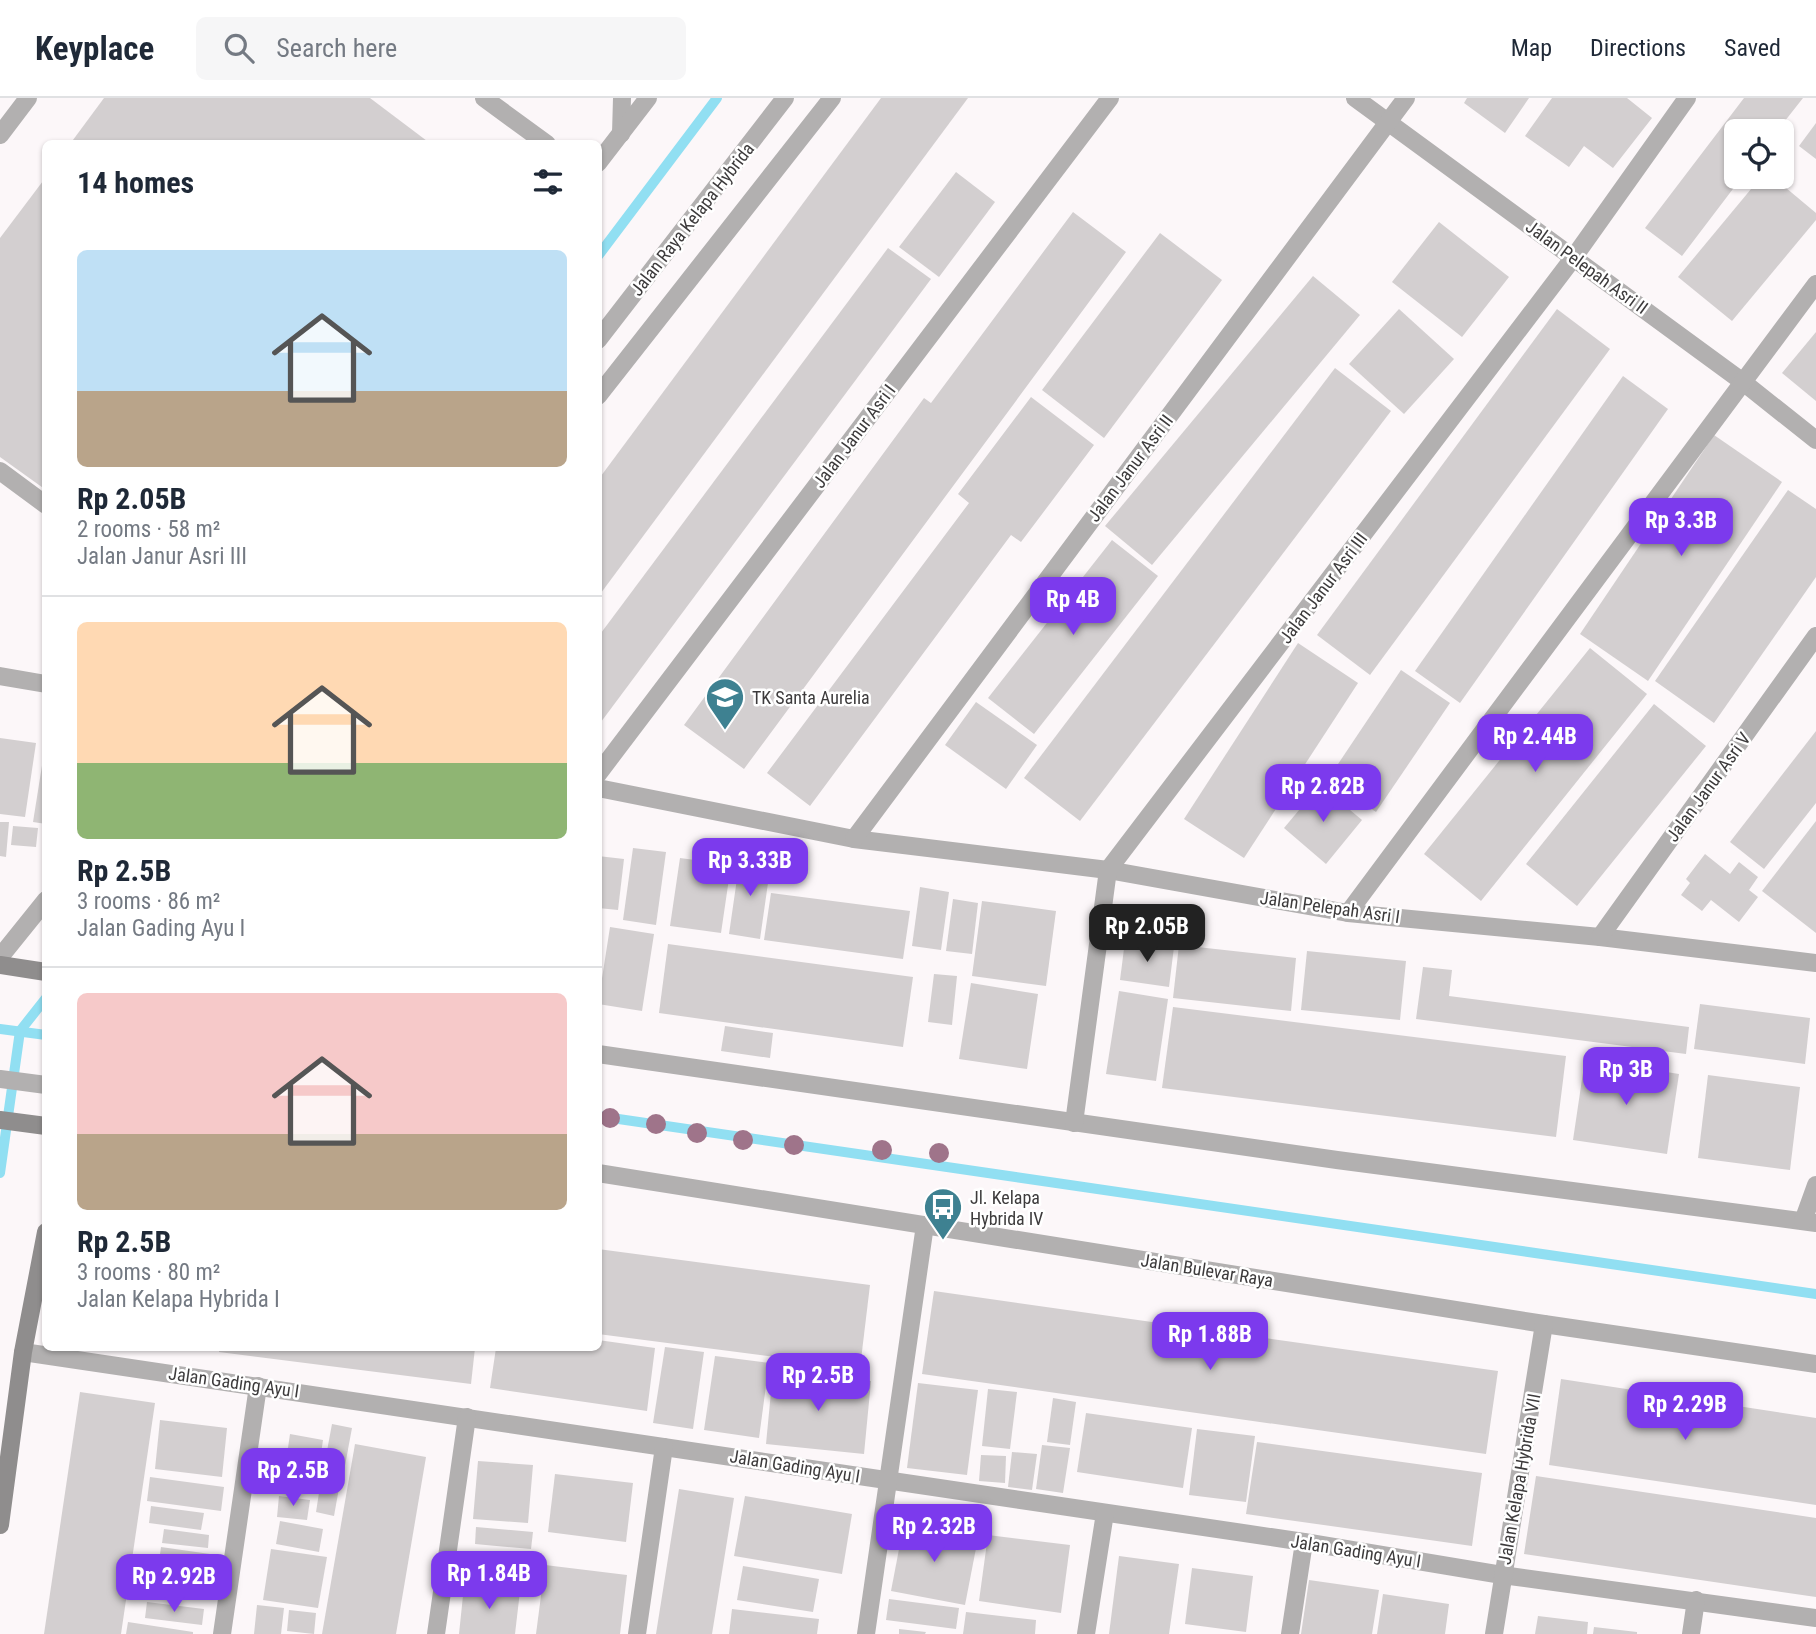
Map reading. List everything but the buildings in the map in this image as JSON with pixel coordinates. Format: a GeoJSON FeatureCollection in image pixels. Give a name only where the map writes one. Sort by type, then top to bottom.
{"type":"FeatureCollection","features":[{"type":"Feature","properties":{"kind":"main road"},"geometry":{"type":"LineString","coordinates":[[8,966],[42,971]]}},
{"type":"Feature","properties":{"kind":"main road"},"geometry":{"type":"LineString","coordinates":[[0,1120],[38,1125]]}},
{"type":"Feature","properties":{"kind":"main road"},"geometry":{"type":"LineString","coordinates":[[0,1525],[23,1352],[42,1253]]}},
{"type":"Feature","properties":{"kind":"street"},"geometry":{"type":"LineString","coordinates":[[0,135],[28,98]]}},
{"type":"Feature","properties":{"kind":"street"},"geometry":{"type":"LineString","coordinates":[[484,98],[542,140]]}},
{"type":"Feature","properties":{"kind":"street"},"geometry":{"type":"LineString","coordinates":[[621,134],[622,98]]}},
{"type":"Feature","properties":{"kind":"street"},"geometry":{"type":"LineString","coordinates":[[602,158],[648,98]]}},
{"type":"Feature","properties":{"kind":"street","name":"Jalan Raya Kelapa Hybrida"},"geometry":{"type":"LineString","coordinates":[[602,335],[785,98]]}},
{"type":"Feature","properties":{"kind":"street"},"geometry":{"type":"LineString","coordinates":[[602,391],[832,98]]}},
{"type":"Feature","properties":{"kind":"street","name":"Jalan Janur Asri I"},"geometry":{"type":"LineString","coordinates":[[602,769],[1110,98]]}},
{"type":"Feature","properties":{"kind":"street","name":"Jalan Pelepah Asri II"},"geometry":{"type":"LineString","coordinates":[[1355,98],[1743,382],[1816,440]]}},
{"type":"Feature","properties":{"kind":"street","name":"Jalan Janur Asri II"},"geometry":{"type":"LineString","coordinates":[[854,839],[1406,98]]}},
{"type":"Feature","properties":{"kind":"street","name":"Jalan Janur Asri III"},"geometry":{"type":"LineString","coordinates":[[1074,1123],[1108,870],[1574,257],[1688,98]]}},
{"type":"Feature","properties":{"kind":"street"},"geometry":{"type":"LineString","coordinates":[[1348,913],[1816,284]]}},
{"type":"Feature","properties":{"kind":"street"},"geometry":{"type":"LineString","coordinates":[[0,471],[42,502]]}},
{"type":"Feature","properties":{"kind":"street","name":"Jalan Janur Asri V"},"geometry":{"type":"LineString","coordinates":[[1600,937],[1816,636]]}},
{"type":"Feature","properties":{"kind":"street"},"geometry":{"type":"LineString","coordinates":[[0,676],[42,683]]}},
{"type":"Feature","properties":{"kind":"street","name":"Jalan Pelepah Asri I"},"geometry":{"type":"LineString","coordinates":[[602,789],[854,839],[1108,870],[1348,913],[1600,937],[1816,963]]}},
{"type":"Feature","properties":{"kind":"street"},"geometry":{"type":"LineString","coordinates":[[0,957],[42,905]]}},
{"type":"Feature","properties":{"kind":"street"},"geometry":{"type":"LineString","coordinates":[[602,1055],[1074,1123],[1809,1222],[1816,1185]]}},
{"type":"Feature","properties":{"kind":"street"},"geometry":{"type":"LineString","coordinates":[[0,1079],[42,1085]]}},
{"type":"Feature","properties":{"kind":"street","name":"Jalan Bulevar Raya"},"geometry":{"type":"LineString","coordinates":[[602,1174],[1544,1324],[1816,1364]]}},
{"type":"Feature","properties":{"kind":"street"},"geometry":{"type":"LineString","coordinates":[[866,1634],[925,1225]]}},
{"type":"Feature","properties":{"kind":"street","name":"Jalan Kelapa Hybrida VII"},"geometry":{"type":"LineString","coordinates":[[1493,1634],[1544,1324]]}},
{"type":"Feature","properties":{"kind":"street","name":"Jalan Gading Ayu I"},"geometry":{"type":"LineString","coordinates":[[23,1352],[1304,1542],[1502,1575],[1816,1618]]}},
{"type":"Feature","properties":{"kind":"street"},"geometry":{"type":"LineString","coordinates":[[222,1634],[258,1386]]}},
{"type":"Feature","properties":{"kind":"street"},"geometry":{"type":"LineString","coordinates":[[436,1634],[467,1418]]}},
{"type":"Feature","properties":{"kind":"street"},"geometry":{"type":"LineString","coordinates":[[637,1634],[664,1447]]}},
{"type":"Feature","properties":{"kind":"street"},"geometry":{"type":"LineString","coordinates":[[1086,1634],[1105,1513]]}},
{"type":"Feature","properties":{"kind":"street"},"geometry":{"type":"LineString","coordinates":[[1290,1634],[1304,1542]]}},
{"type":"Feature","properties":{"kind":"street"},"geometry":{"type":"LineString","coordinates":[[1692,1634],[1696,1600]]}},
{"type":"Feature","properties":{"kind":"waterway"},"geometry":{"type":"LineString","coordinates":[[602,251],[717,98]]}},
{"type":"Feature","properties":{"kind":"waterway"},"geometry":{"type":"LineString","coordinates":[[0,1173],[20,1031],[42,1003]]}},
{"type":"Feature","properties":{"kind":"waterway"},"geometry":{"type":"LineString","coordinates":[[0,1029],[42,1034]]}},
{"type":"Feature","properties":{"kind":"waterway"},"geometry":{"type":"LineString","coordinates":[[602,1117],[1816,1294]]}},
{"type":"Feature","properties":{"kind":"place","name":"TK Santa Aurelia"},"geometry":{"type":"Point","coordinates":[725,731]}},
{"type":"Feature","properties":{"kind":"place","name":"Jl. Kelapa Hybrida IV"},"geometry":{"type":"Point","coordinates":[943,1241]}}]}
